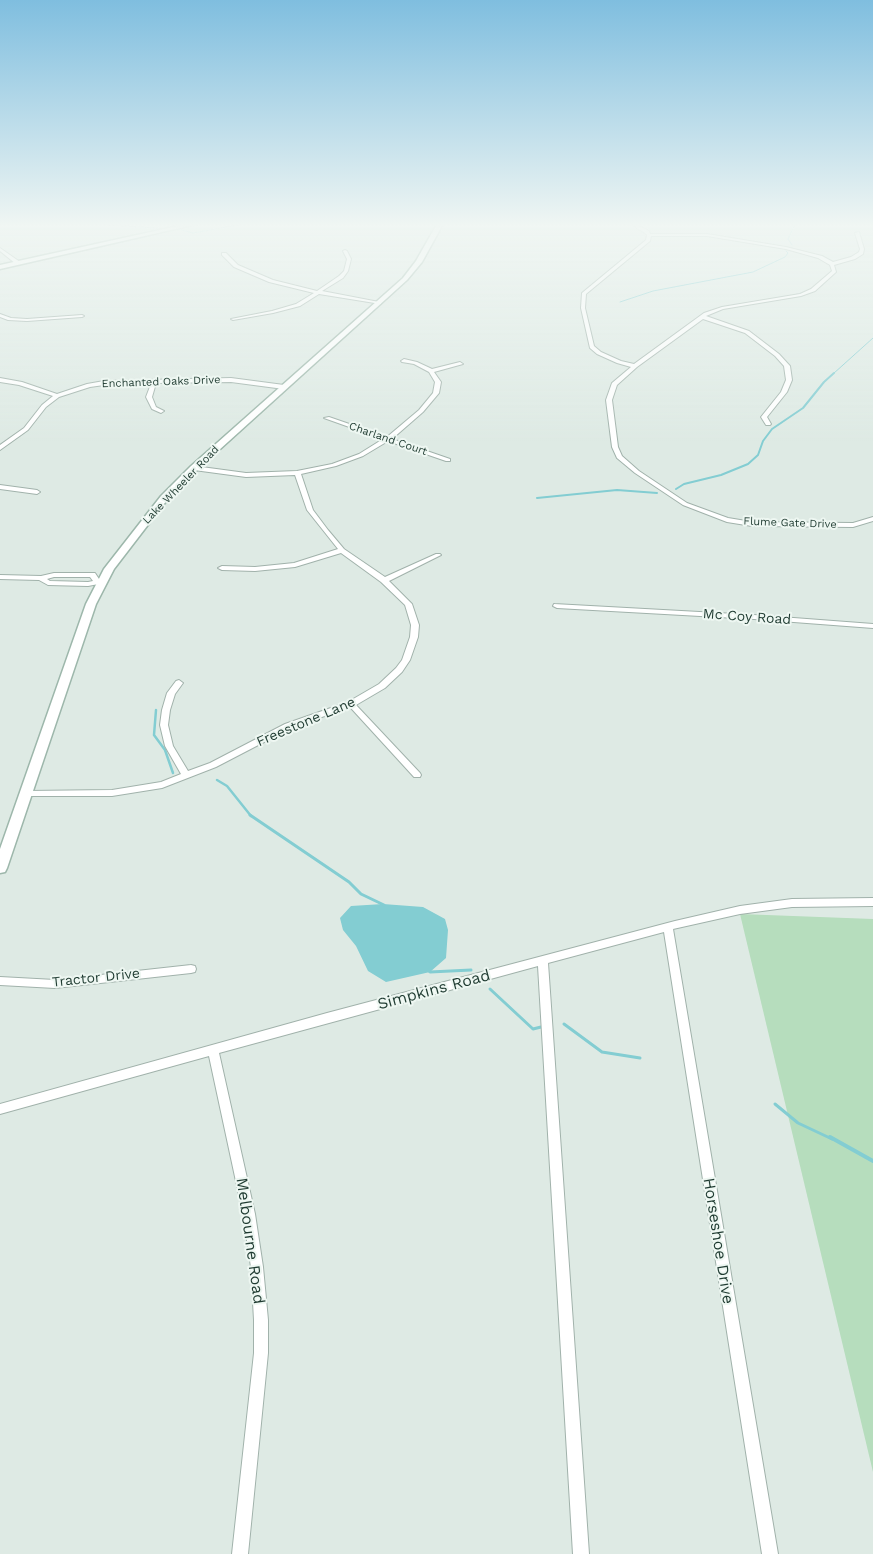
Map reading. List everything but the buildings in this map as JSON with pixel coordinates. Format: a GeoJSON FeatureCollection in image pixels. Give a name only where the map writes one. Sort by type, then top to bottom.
{"type":"FeatureCollection","features":[{"type":"Feature","properties":{"kind":"street"},"geometry":{"type":"LineString","coordinates":[[233,319],[257,316],[298,305],[310,297]]}},
{"type":"Feature","properties":{"kind":"street"},"geometry":{"type":"LineString","coordinates":[[342,297],[379,303]]}},
{"type":"Feature","properties":{"kind":"street","name":"Lake Wheeler Road"},"geometry":{"type":"LineString","coordinates":[[0,868],[99,580],[134,533],[194,468],[386,297]]}},
{"type":"Feature","properties":{"kind":"street"},"geometry":{"type":"LineString","coordinates":[[584,297],[583,308],[592,347],[599,354],[635,366]]}},
{"type":"Feature","properties":{"kind":"street","name":"Flume Gate Drive"},"geometry":{"type":"LineString","coordinates":[[784,297],[722,308],[702,317],[635,366],[614,384],[610,391],[609,400],[615,447],[619,457],[637,472],[685,504],[727,520],[752,524],[853,525],[873,519]]}},
{"type":"Feature","properties":{"kind":"street"},"geometry":{"type":"LineString","coordinates":[[0,315],[10,319],[27,320],[82,316]]}},
{"type":"Feature","properties":{"kind":"street"},"geometry":{"type":"LineString","coordinates":[[702,317],[747,332],[777,354],[786,366],[790,380],[784,392],[764,417],[768,424]]}},
{"type":"Feature","properties":{"kind":"street"},"geometry":{"type":"LineString","coordinates":[[194,468],[246,475],[297,473],[350,459],[388,440],[421,411],[436,394],[438,382],[431,371],[404,361]]}},
{"type":"Feature","properties":{"kind":"street"},"geometry":{"type":"LineString","coordinates":[[431,371],[460,364]]}},
{"type":"Feature","properties":{"kind":"street"},"geometry":{"type":"LineString","coordinates":[[0,380],[20,383],[57,396]]}},
{"type":"Feature","properties":{"kind":"street","name":"Enchanted Oaks Drive"},"geometry":{"type":"LineString","coordinates":[[0,448],[26,429],[44,406],[57,396],[89,385],[231,380],[284,387]]}},
{"type":"Feature","properties":{"kind":"street"},"geometry":{"type":"LineString","coordinates":[[154,382],[149,397],[154,408],[160,411]]}},
{"type":"Feature","properties":{"kind":"street","name":"Charland Court"},"geometry":{"type":"LineString","coordinates":[[327,418],[448,460]]}},
{"type":"Feature","properties":{"kind":"street","name":"Freestone Lane"},"geometry":{"type":"LineString","coordinates":[[27,794],[131,792],[162,785],[186,776],[288,726],[350,704],[382,686],[392,677],[406,660],[412,647],[415,625],[408,604],[384,580],[342,550],[310,510],[297,473]]}},
{"type":"Feature","properties":{"kind":"street"},"geometry":{"type":"LineString","coordinates":[[0,487],[38,492]]}},
{"type":"Feature","properties":{"kind":"street"},"geometry":{"type":"LineString","coordinates":[[222,568],[255,570],[295,565],[342,550]]}},
{"type":"Feature","properties":{"kind":"street"},"geometry":{"type":"LineString","coordinates":[[384,580],[438,555]]}},
{"type":"Feature","properties":{"kind":"street"},"geometry":{"type":"LineString","coordinates":[[0,577],[41,578],[48,583],[88,584],[99,580]]}},
{"type":"Feature","properties":{"kind":"street","name":"Mc Coy Road"},"geometry":{"type":"LineString","coordinates":[[557,606],[873,626]]}},
{"type":"Feature","properties":{"kind":"street"},"geometry":{"type":"LineString","coordinates":[[179,684],[171,693],[164,725],[169,746],[186,776]]}},
{"type":"Feature","properties":{"kind":"street"},"geometry":{"type":"LineString","coordinates":[[350,704],[417,775]]}},
{"type":"Feature","properties":{"kind":"street","name":"Simpkins Road"},"geometry":{"type":"LineString","coordinates":[[0,1109],[668,927],[740,910],[792,903],[873,902]]}},
{"type":"Feature","properties":{"kind":"street","name":"Horseshoe Drive"},"geometry":{"type":"LineString","coordinates":[[668,927],[770,1554]]}},
{"type":"Feature","properties":{"kind":"street"},"geometry":{"type":"LineString","coordinates":[[543,962],[581,1554]]}},
{"type":"Feature","properties":{"kind":"street","name":"Tractor Drive"},"geometry":{"type":"LineString","coordinates":[[0,981],[55,984],[191,969]]}},
{"type":"Feature","properties":{"kind":"street","name":"Melbourne Road"},"geometry":{"type":"LineString","coordinates":[[213,1050],[249,1214],[257,1267],[261,1320],[261,1353],[240,1554]]}},
{"type":"Feature","properties":{"kind":"green space"},"geometry":{"type":"Polygon","coordinates":[[[740,914],[873,919],[873,1472],[740,914]]]}},
{"type":"Feature","properties":{"kind":"water"},"geometry":{"type":"Polygon","coordinates":[[[383,904],[423,907],[445,919],[448,930],[446,958],[430,972],[386,982],[368,971],[356,946],[343,930],[340,918],[351,906],[383,904]]]}},
{"type":"Feature","properties":{"kind":"waterway"},"geometry":{"type":"LineString","coordinates":[[620,302],[636,297]]}},
{"type":"Feature","properties":{"kind":"waterway"},"geometry":{"type":"LineString","coordinates":[[833,374],[873,338]]}},
{"type":"Feature","properties":{"kind":"waterway"},"geometry":{"type":"LineString","coordinates":[[676,489],[684,484],[721,475],[748,464],[758,455],[763,441],[772,429],[803,408],[824,382],[834,373]]}},
{"type":"Feature","properties":{"kind":"waterway"},"geometry":{"type":"LineString","coordinates":[[537,498],[617,490],[657,493]]}},
{"type":"Feature","properties":{"kind":"waterway"},"geometry":{"type":"LineString","coordinates":[[156,710],[154,735],[165,750],[173,773]]}},
{"type":"Feature","properties":{"kind":"waterway"},"geometry":{"type":"LineString","coordinates":[[217,780],[227,786],[250,815]]}},
{"type":"Feature","properties":{"kind":"waterway"},"geometry":{"type":"LineString","coordinates":[[250,815],[349,882],[361,894],[384,905]]}},
{"type":"Feature","properties":{"kind":"waterway"},"geometry":{"type":"LineString","coordinates":[[428,970],[430,972],[471,970]]}},
{"type":"Feature","properties":{"kind":"waterway"},"geometry":{"type":"LineString","coordinates":[[490,989],[533,1029],[541,1027]]}},
{"type":"Feature","properties":{"kind":"waterway"},"geometry":{"type":"LineString","coordinates":[[564,1024],[602,1052],[640,1058]]}},
{"type":"Feature","properties":{"kind":"waterway"},"geometry":{"type":"LineString","coordinates":[[775,1104],[798,1123],[832,1139]]}},
{"type":"Feature","properties":{"kind":"waterway"},"geometry":{"type":"LineString","coordinates":[[830,1137],[873,1161]]}}]}
